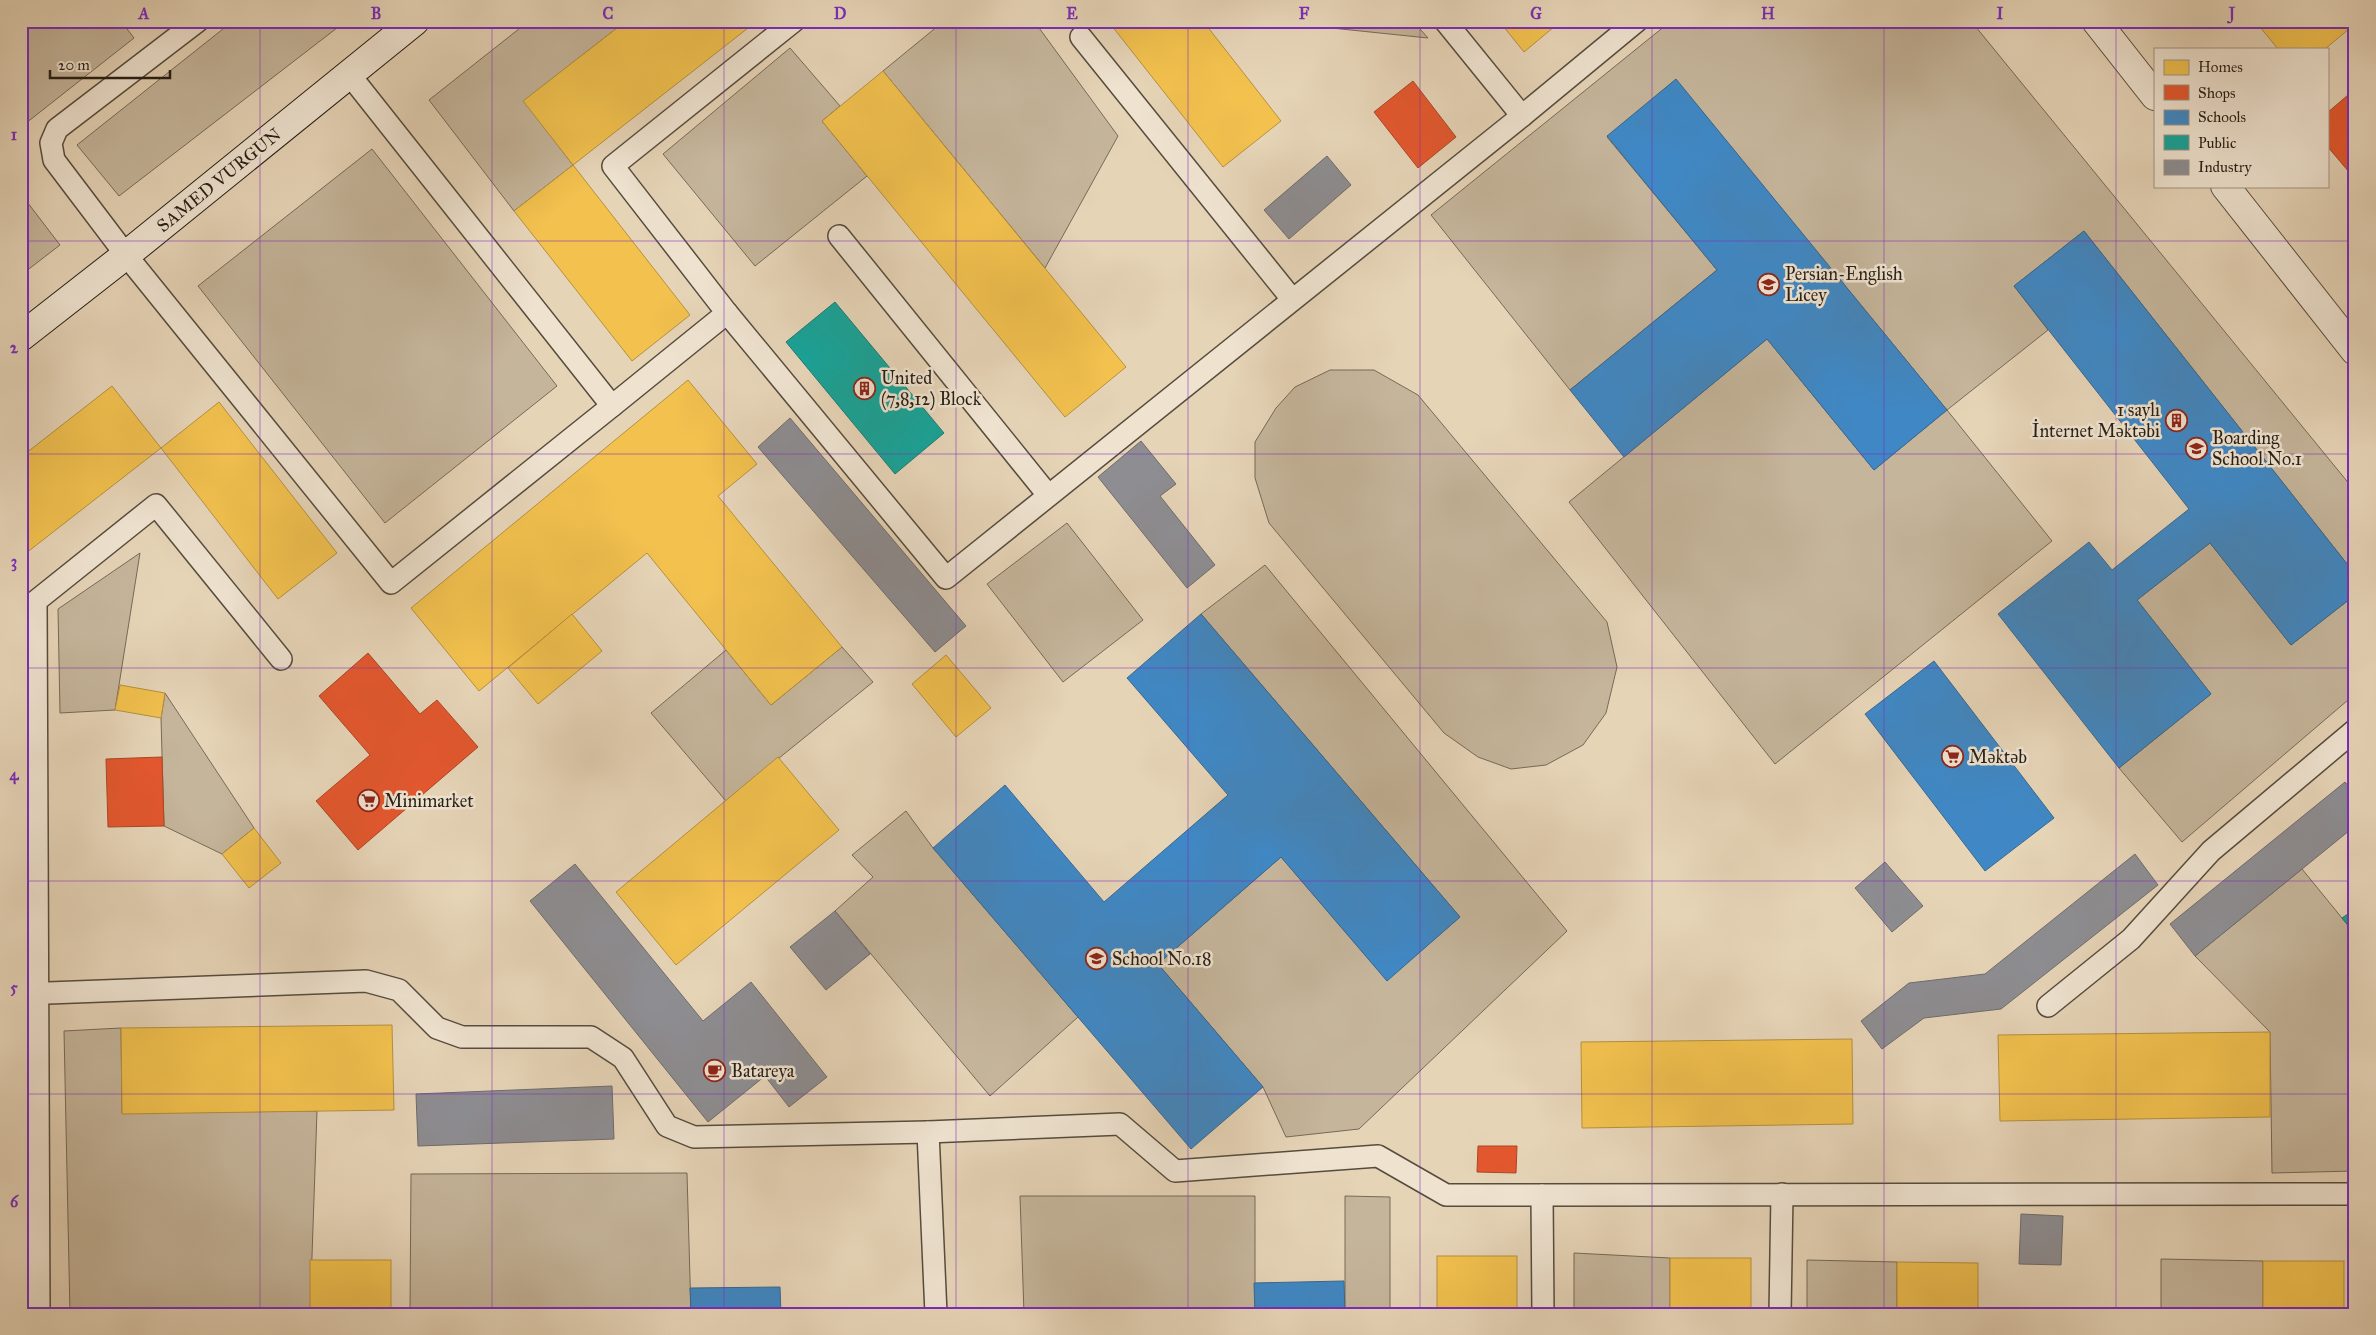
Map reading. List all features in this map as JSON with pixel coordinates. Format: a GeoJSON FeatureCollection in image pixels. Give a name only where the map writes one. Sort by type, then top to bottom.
{"type":"FeatureCollection","features":[{"type":"Feature","properties":{"kind":"main road","name":"SAMED VURGUN"},"geometry":{"type":"LineString","coordinates":[[21,336],[126,255],[415,21]]}},
{"type":"Feature","properties":{"kind":"main road"},"geometry":{"type":"LineString","coordinates":[[2096,21],[2154,95]]}},
{"type":"Feature","properties":{"kind":"main road"},"geometry":{"type":"LineString","coordinates":[[2228,188],[2355,351]]}},
{"type":"Feature","properties":{"kind":"lane"},"geometry":{"type":"LineString","coordinates":[[198,21],[57,129],[51,143],[54,160],[126,255],[391,584],[727,313]]}},
{"type":"Feature","properties":{"kind":"lane"},"geometry":{"type":"LineString","coordinates":[[794,21],[613,166],[727,313],[946,578],[1522,116],[1637,21]]}},
{"type":"Feature","properties":{"kind":"lane"},"geometry":{"type":"LineString","coordinates":[[1445,21],[1522,116]]}},
{"type":"Feature","properties":{"kind":"lane"},"geometry":{"type":"LineString","coordinates":[[1081,38],[1292,299]]}},
{"type":"Feature","properties":{"kind":"lane"},"geometry":{"type":"LineString","coordinates":[[349,74],[612,406]]}},
{"type":"Feature","properties":{"kind":"lane"},"geometry":{"type":"LineString","coordinates":[[839,236],[1048,495]]}},
{"type":"Feature","properties":{"kind":"lane"},"geometry":{"type":"LineString","coordinates":[[40,1314],[29,994],[36,601],[156,505],[281,658]]}},
{"type":"Feature","properties":{"kind":"lane"},"geometry":{"type":"LineString","coordinates":[[2048,1006],[2131,939],[2211,851],[2355,730]]}},
{"type":"Feature","properties":{"kind":"lane"},"geometry":{"type":"LineString","coordinates":[[29,994],[366,981],[399,990],[437,1028],[462,1037],[591,1037],[623,1058],[667,1126],[694,1137],[928,1132],[1120,1124],[1175,1171],[1378,1156],[1446,1195],[2355,1194]]}},
{"type":"Feature","properties":{"kind":"lane"},"geometry":{"type":"LineString","coordinates":[[928,1132],[936,1314]]}},
{"type":"Feature","properties":{"kind":"lane"},"geometry":{"type":"LineString","coordinates":[[1780,1314],[1782,1194]]}},
{"type":"Feature","properties":{"kind":"lane"},"geometry":{"type":"LineString","coordinates":[[1542,1195],[1543,1314]]}},
{"type":"Feature","properties":{"kind":"shaded area"},"geometry":{"type":"Polygon","coordinates":[[[21,21],[121,21],[134,38],[21,127],[21,21]]]}},
{"type":"Feature","properties":{"kind":"shaded area"},"geometry":{"type":"Polygon","coordinates":[[[233,21],[346,21],[119,196],[77,145],[233,21]]]}},
{"type":"Feature","properties":{"kind":"shaded area"},"geometry":{"type":"Polygon","coordinates":[[[529,21],[626,21],[524,101],[573,165],[514,211],[429,100],[529,21]]]}},
{"type":"Feature","properties":{"kind":"shaded area"},"geometry":{"type":"Polygon","coordinates":[[[944,21],[1034,21],[1118,136],[1045,268],[883,71],[944,21]]]}},
{"type":"Feature","properties":{"kind":"shaded area"},"geometry":{"type":"Polygon","coordinates":[[[1264,21],[1413,21],[1428,38],[1264,21]]]}},
{"type":"Feature","properties":{"kind":"shaded area"},"geometry":{"type":"Polygon","coordinates":[[[1671,21],[1971,21],[2355,491],[2355,574],[2084,231],[2014,286],[2048,330],[1947,410],[1676,80],[1607,137],[1717,270],[1570,390],[1431,215],[1671,21]]]}},
{"type":"Feature","properties":{"kind":"shaded area"},"geometry":{"type":"Polygon","coordinates":[[[790,48],[840,106],[822,121],[867,176],[755,266],[663,154],[790,48]]]}},
{"type":"Feature","properties":{"kind":"shaded area"},"geometry":{"type":"Polygon","coordinates":[[[372,149],[557,386],[385,523],[198,286],[372,149]]]}},
{"type":"Feature","properties":{"kind":"shaded area"},"geometry":{"type":"Polygon","coordinates":[[[21,194],[60,245],[21,275],[21,194]]]}},
{"type":"Feature","properties":{"kind":"shaded area"},"geometry":{"type":"Polygon","coordinates":[[[1767,339],[1874,470],[1947,410],[2052,541],[1775,764],[1569,502],[1767,339]]]}},
{"type":"Feature","properties":{"kind":"shaded area"},"geometry":{"type":"Polygon","coordinates":[[[1330,370],[1374,370],[1418,395],[1607,622],[1617,667],[1606,713],[1583,745],[1546,765],[1511,769],[1478,757],[1444,733],[1269,523],[1255,478],[1255,442],[1276,408],[1295,387],[1330,370]]]}},
{"type":"Feature","properties":{"kind":"shaded area"},"geometry":{"type":"Polygon","coordinates":[[[1067,523],[1143,620],[1063,682],[987,584],[1067,523]]]}},
{"type":"Feature","properties":{"kind":"shaded area"},"geometry":{"type":"Polygon","coordinates":[[[2210,543],[2291,645],[2355,595],[2355,694],[2182,842],[2119,768],[2211,694],[2137,600],[2210,543]]]}},
{"type":"Feature","properties":{"kind":"shaded area"},"geometry":{"type":"Polygon","coordinates":[[[140,553],[115,710],[60,713],[58,609],[140,553]]]}},
{"type":"Feature","properties":{"kind":"shaded area"},"geometry":{"type":"Polygon","coordinates":[[[1265,565],[1567,931],[1359,1129],[1286,1137],[1263,1087],[1158,964],[1281,857],[1387,980],[1460,917],[1201,614],[1265,565]]]}},
{"type":"Feature","properties":{"kind":"shaded area"},"geometry":{"type":"Polygon","coordinates":[[[842,647],[873,682],[726,801],[651,713],[726,650],[771,705],[842,647]]]}},
{"type":"Feature","properties":{"kind":"shaded area"},"geometry":{"type":"Polygon","coordinates":[[[165,693],[254,828],[222,854],[164,826],[161,718],[165,693]]]}},
{"type":"Feature","properties":{"kind":"shaded area"},"geometry":{"type":"Polygon","coordinates":[[[906,811],[933,848],[1078,1017],[990,1096],[835,911],[873,877],[852,855],[906,811]]]}},
{"type":"Feature","properties":{"kind":"shaded area"},"geometry":{"type":"Polygon","coordinates":[[[2302,869],[2355,934],[2355,1171],[2272,1173],[2270,1032],[2195,956],[2302,869]]]}},
{"type":"Feature","properties":{"kind":"shaded area"},"geometry":{"type":"Polygon","coordinates":[[[121,1028],[122,1113],[317,1111],[310,1314],[70,1314],[64,1031],[121,1028]]]}},
{"type":"Feature","properties":{"kind":"shaded area"},"geometry":{"type":"Polygon","coordinates":[[[687,1173],[691,1314],[410,1314],[411,1174],[687,1173]]]}},
{"type":"Feature","properties":{"kind":"shaded area"},"geometry":{"type":"Polygon","coordinates":[[[1020,1196],[1255,1196],[1255,1314],[1024,1314],[1020,1196]]]}},
{"type":"Feature","properties":{"kind":"shaded area"},"geometry":{"type":"Polygon","coordinates":[[[1345,1196],[1390,1197],[1390,1314],[1345,1314],[1345,1196]]]}},
{"type":"Feature","properties":{"kind":"shaded area"},"geometry":{"type":"Polygon","coordinates":[[[1574,1253],[1670,1258],[1670,1314],[1574,1314],[1574,1253]]]}},
{"type":"Feature","properties":{"kind":"shaded area"},"geometry":{"type":"Polygon","coordinates":[[[2161,1259],[2263,1261],[2263,1314],[2161,1314],[2161,1259]]]}},
{"type":"Feature","properties":{"kind":"shaded area"},"geometry":{"type":"Polygon","coordinates":[[[1807,1260],[1897,1262],[1897,1314],[1807,1314],[1807,1260]]]}},
{"type":"Feature","properties":{"kind":"building: Homes"},"geometry":{"type":"Polygon","coordinates":[[[626,21],[757,21],[573,165],[523,101],[626,21]]]}},
{"type":"Feature","properties":{"kind":"building: Homes"},"geometry":{"type":"Polygon","coordinates":[[[1108,21],[1203,21],[1281,121],[1223,167],[1108,21]]]}},
{"type":"Feature","properties":{"kind":"building: Homes"},"geometry":{"type":"Polygon","coordinates":[[[1499,21],[1561,21],[1524,52],[1499,21]]]}},
{"type":"Feature","properties":{"kind":"building: Homes"},"geometry":{"type":"Polygon","coordinates":[[[2255,21],[2355,21],[2355,24],[2326,48],[2277,48],[2255,21]]]}},
{"type":"Feature","properties":{"kind":"building: Homes"},"geometry":{"type":"Polygon","coordinates":[[[883,71],[1126,367],[1065,417],[822,121],[883,71]]]}},
{"type":"Feature","properties":{"kind":"building: Homes"},"geometry":{"type":"Polygon","coordinates":[[[573,165],[690,315],[632,361],[514,211],[573,165]]]}},
{"type":"Feature","properties":{"kind":"building: Homes"},"geometry":{"type":"Polygon","coordinates":[[[688,380],[757,464],[718,496],[842,647],[771,705],[647,553],[479,691],[411,608],[688,380]]]}},
{"type":"Feature","properties":{"kind":"building: Homes"},"geometry":{"type":"Polygon","coordinates":[[[112,386],[161,448],[21,557],[21,457],[112,386]]]}},
{"type":"Feature","properties":{"kind":"building: Homes"},"geometry":{"type":"Polygon","coordinates":[[[219,402],[337,553],[278,599],[161,448],[219,402]]]}},
{"type":"Feature","properties":{"kind":"building: Homes"},"geometry":{"type":"Polygon","coordinates":[[[572,614],[602,651],[538,704],[508,668],[572,614]]]}},
{"type":"Feature","properties":{"kind":"building: Homes"},"geometry":{"type":"Polygon","coordinates":[[[946,655],[991,708],[956,737],[912,684],[946,655]]]}},
{"type":"Feature","properties":{"kind":"building: Homes"},"geometry":{"type":"Polygon","coordinates":[[[120,685],[165,693],[161,718],[115,710],[120,685]]]}},
{"type":"Feature","properties":{"kind":"building: Homes"},"geometry":{"type":"Polygon","coordinates":[[[778,757],[839,830],[676,965],[616,892],[778,757]]]}},
{"type":"Feature","properties":{"kind":"building: Homes"},"geometry":{"type":"Polygon","coordinates":[[[254,828],[281,863],[249,888],[222,854],[254,828]]]}},
{"type":"Feature","properties":{"kind":"building: Homes"},"geometry":{"type":"Polygon","coordinates":[[[392,1025],[394,1110],[122,1114],[121,1028],[392,1025]]]}},
{"type":"Feature","properties":{"kind":"building: Homes"},"geometry":{"type":"Polygon","coordinates":[[[2270,1032],[2270,1117],[2000,1121],[1998,1035],[2270,1032]]]}},
{"type":"Feature","properties":{"kind":"building: Homes"},"geometry":{"type":"Polygon","coordinates":[[[1852,1039],[1853,1124],[1582,1128],[1581,1042],[1852,1039]]]}},
{"type":"Feature","properties":{"kind":"building: Homes"},"geometry":{"type":"Polygon","coordinates":[[[1437,1256],[1517,1256],[1517,1314],[1437,1314],[1437,1256]]]}},
{"type":"Feature","properties":{"kind":"building: Homes"},"geometry":{"type":"Polygon","coordinates":[[[1670,1258],[1751,1258],[1751,1314],[1670,1314],[1670,1258]]]}},
{"type":"Feature","properties":{"kind":"building: Homes"},"geometry":{"type":"Polygon","coordinates":[[[310,1260],[391,1260],[391,1314],[310,1314],[310,1260]]]}},
{"type":"Feature","properties":{"kind":"building: Homes"},"geometry":{"type":"Polygon","coordinates":[[[2263,1261],[2344,1261],[2344,1314],[2263,1314],[2263,1261]]]}},
{"type":"Feature","properties":{"kind":"building: Homes"},"geometry":{"type":"Polygon","coordinates":[[[1897,1262],[1978,1263],[1978,1314],[1897,1314],[1897,1262]]]}},
{"type":"Feature","properties":{"kind":"building: Shops"},"geometry":{"type":"Polygon","coordinates":[[[1413,81],[1456,137],[1418,168],[1374,112],[1413,81]]]}},
{"type":"Feature","properties":{"kind":"building: Shops"},"geometry":{"type":"Polygon","coordinates":[[[2355,89],[2355,179],[2328,147],[2328,112],[2355,89]]]}},
{"type":"Feature","properties":{"kind":"building: Shops"},"geometry":{"type":"Polygon","coordinates":[[[368,653],[420,714],[437,700],[478,747],[358,850],[316,801],[370,755],[319,696],[368,653]]]}},
{"type":"Feature","properties":{"kind":"building: Shops"},"geometry":{"type":"Polygon","coordinates":[[[162,757],[164,826],[108,827],[106,759],[162,757]]]}},
{"type":"Feature","properties":{"kind":"building: Shops"},"geometry":{"type":"Polygon","coordinates":[[[1478,1146],[1517,1146],[1516,1173],[1477,1172],[1478,1146]]]}},
{"type":"Feature","properties":{"kind":"building: Schools"},"geometry":{"type":"Polygon","coordinates":[[[1676,79],[1947,410],[1874,470],[1767,339],[1624,457],[1570,390],[1717,270],[1607,136],[1676,79]]]}},
{"type":"Feature","properties":{"kind":"building: Schools","name":"1 saylı İnternet Məktəbi"},"geometry":{"type":"Polygon","coordinates":[[[2084,231],[2355,574],[2355,595],[2291,645],[2210,543],[2137,600],[2211,694],[2119,768],[1998,614],[2089,542],[2112,570],[2189,509],[2014,286],[2084,231]]]}},
{"type":"Feature","properties":{"kind":"building: Schools"},"geometry":{"type":"Polygon","coordinates":[[[1201,614],[1460,917],[1387,981],[1281,857],[1158,964],[1263,1087],[1191,1149],[933,848],[1005,785],[1104,902],[1228,795],[1127,678],[1201,614]]]}},
{"type":"Feature","properties":{"kind":"building: Schools"},"geometry":{"type":"Polygon","coordinates":[[[1934,661],[2054,818],[1985,871],[1865,714],[1934,661]]]}},
{"type":"Feature","properties":{"kind":"building: Schools"},"geometry":{"type":"Polygon","coordinates":[[[1344,1281],[1345,1314],[1255,1314],[1254,1283],[1344,1281]]]}},
{"type":"Feature","properties":{"kind":"building: Schools"},"geometry":{"type":"Polygon","coordinates":[[[780,1287],[781,1314],[691,1314],[690,1288],[780,1287]]]}},
{"type":"Feature","properties":{"kind":"building: Public","name":"United (7,8,12) Block"},"geometry":{"type":"Polygon","coordinates":[[[835,302],[944,433],[895,474],[786,342],[835,302]]]}},
{"type":"Feature","properties":{"kind":"building: Public"},"geometry":{"type":"Polygon","coordinates":[[[2355,909],[2355,934],[2342,918],[2355,909]]]}},
{"type":"Feature","properties":{"kind":"building: Industry"},"geometry":{"type":"Polygon","coordinates":[[[1327,156],[1351,185],[1289,239],[1264,210],[1327,156]]]}},
{"type":"Feature","properties":{"kind":"building: Industry"},"geometry":{"type":"Polygon","coordinates":[[[790,418],[966,626],[935,652],[758,447],[790,418]]]}},
{"type":"Feature","properties":{"kind":"building: Industry"},"geometry":{"type":"Polygon","coordinates":[[[1141,441],[1176,484],[1160,496],[1215,565],[1187,588],[1098,477],[1141,441]]]}},
{"type":"Feature","properties":{"kind":"building: Industry"},"geometry":{"type":"Polygon","coordinates":[[[2345,782],[2355,794],[2355,826],[2195,956],[2170,924],[2345,782]]]}},
{"type":"Feature","properties":{"kind":"building: Industry"},"geometry":{"type":"Polygon","coordinates":[[[2135,854],[2158,885],[2001,1009],[1924,1018],[1882,1049],[1861,1021],[1909,983],[1985,974],[2135,854]]]}},
{"type":"Feature","properties":{"kind":"building: Industry"},"geometry":{"type":"Polygon","coordinates":[[[1885,862],[1923,906],[1892,932],[1855,888],[1885,862]]]}},
{"type":"Feature","properties":{"kind":"building: Industry"},"geometry":{"type":"Polygon","coordinates":[[[575,864],[703,1021],[751,982],[827,1077],[789,1107],[765,1076],[708,1122],[530,901],[575,864]]]}},
{"type":"Feature","properties":{"kind":"building: Industry"},"geometry":{"type":"Polygon","coordinates":[[[835,911],[870,954],[826,990],[790,947],[835,911]]]}},
{"type":"Feature","properties":{"kind":"building: Industry"},"geometry":{"type":"Polygon","coordinates":[[[612,1086],[614,1139],[418,1146],[416,1094],[612,1086]]]}},
{"type":"Feature","properties":{"kind":"building: Industry"},"geometry":{"type":"Polygon","coordinates":[[[2021,1214],[2063,1216],[2061,1265],[2019,1264],[2021,1214]]]}},
{"type":"Feature","properties":{"kind":"place","name":"Persian-English Licey"},"geometry":{"type":"Point","coordinates":[1769,284]}},
{"type":"Feature","properties":{"kind":"place","name":"United (7,8,12) Block"},"geometry":{"type":"Point","coordinates":[865,388]}},
{"type":"Feature","properties":{"kind":"place","name":"1 saylı İnternet Məktəbi"},"geometry":{"type":"Point","coordinates":[2176,420]}},
{"type":"Feature","properties":{"kind":"place","name":"Boarding School No.1"},"geometry":{"type":"Point","coordinates":[2196,448]}},
{"type":"Feature","properties":{"kind":"place","name":"Məktəb"},"geometry":{"type":"Point","coordinates":[1953,757]}},
{"type":"Feature","properties":{"kind":"place","name":"Minimarket"},"geometry":{"type":"Point","coordinates":[368,801]}},
{"type":"Feature","properties":{"kind":"place","name":"School No.18"},"geometry":{"type":"Point","coordinates":[1096,959]}},
{"type":"Feature","properties":{"kind":"place","name":"Batareya"},"geometry":{"type":"Point","coordinates":[715,1071]}}]}
